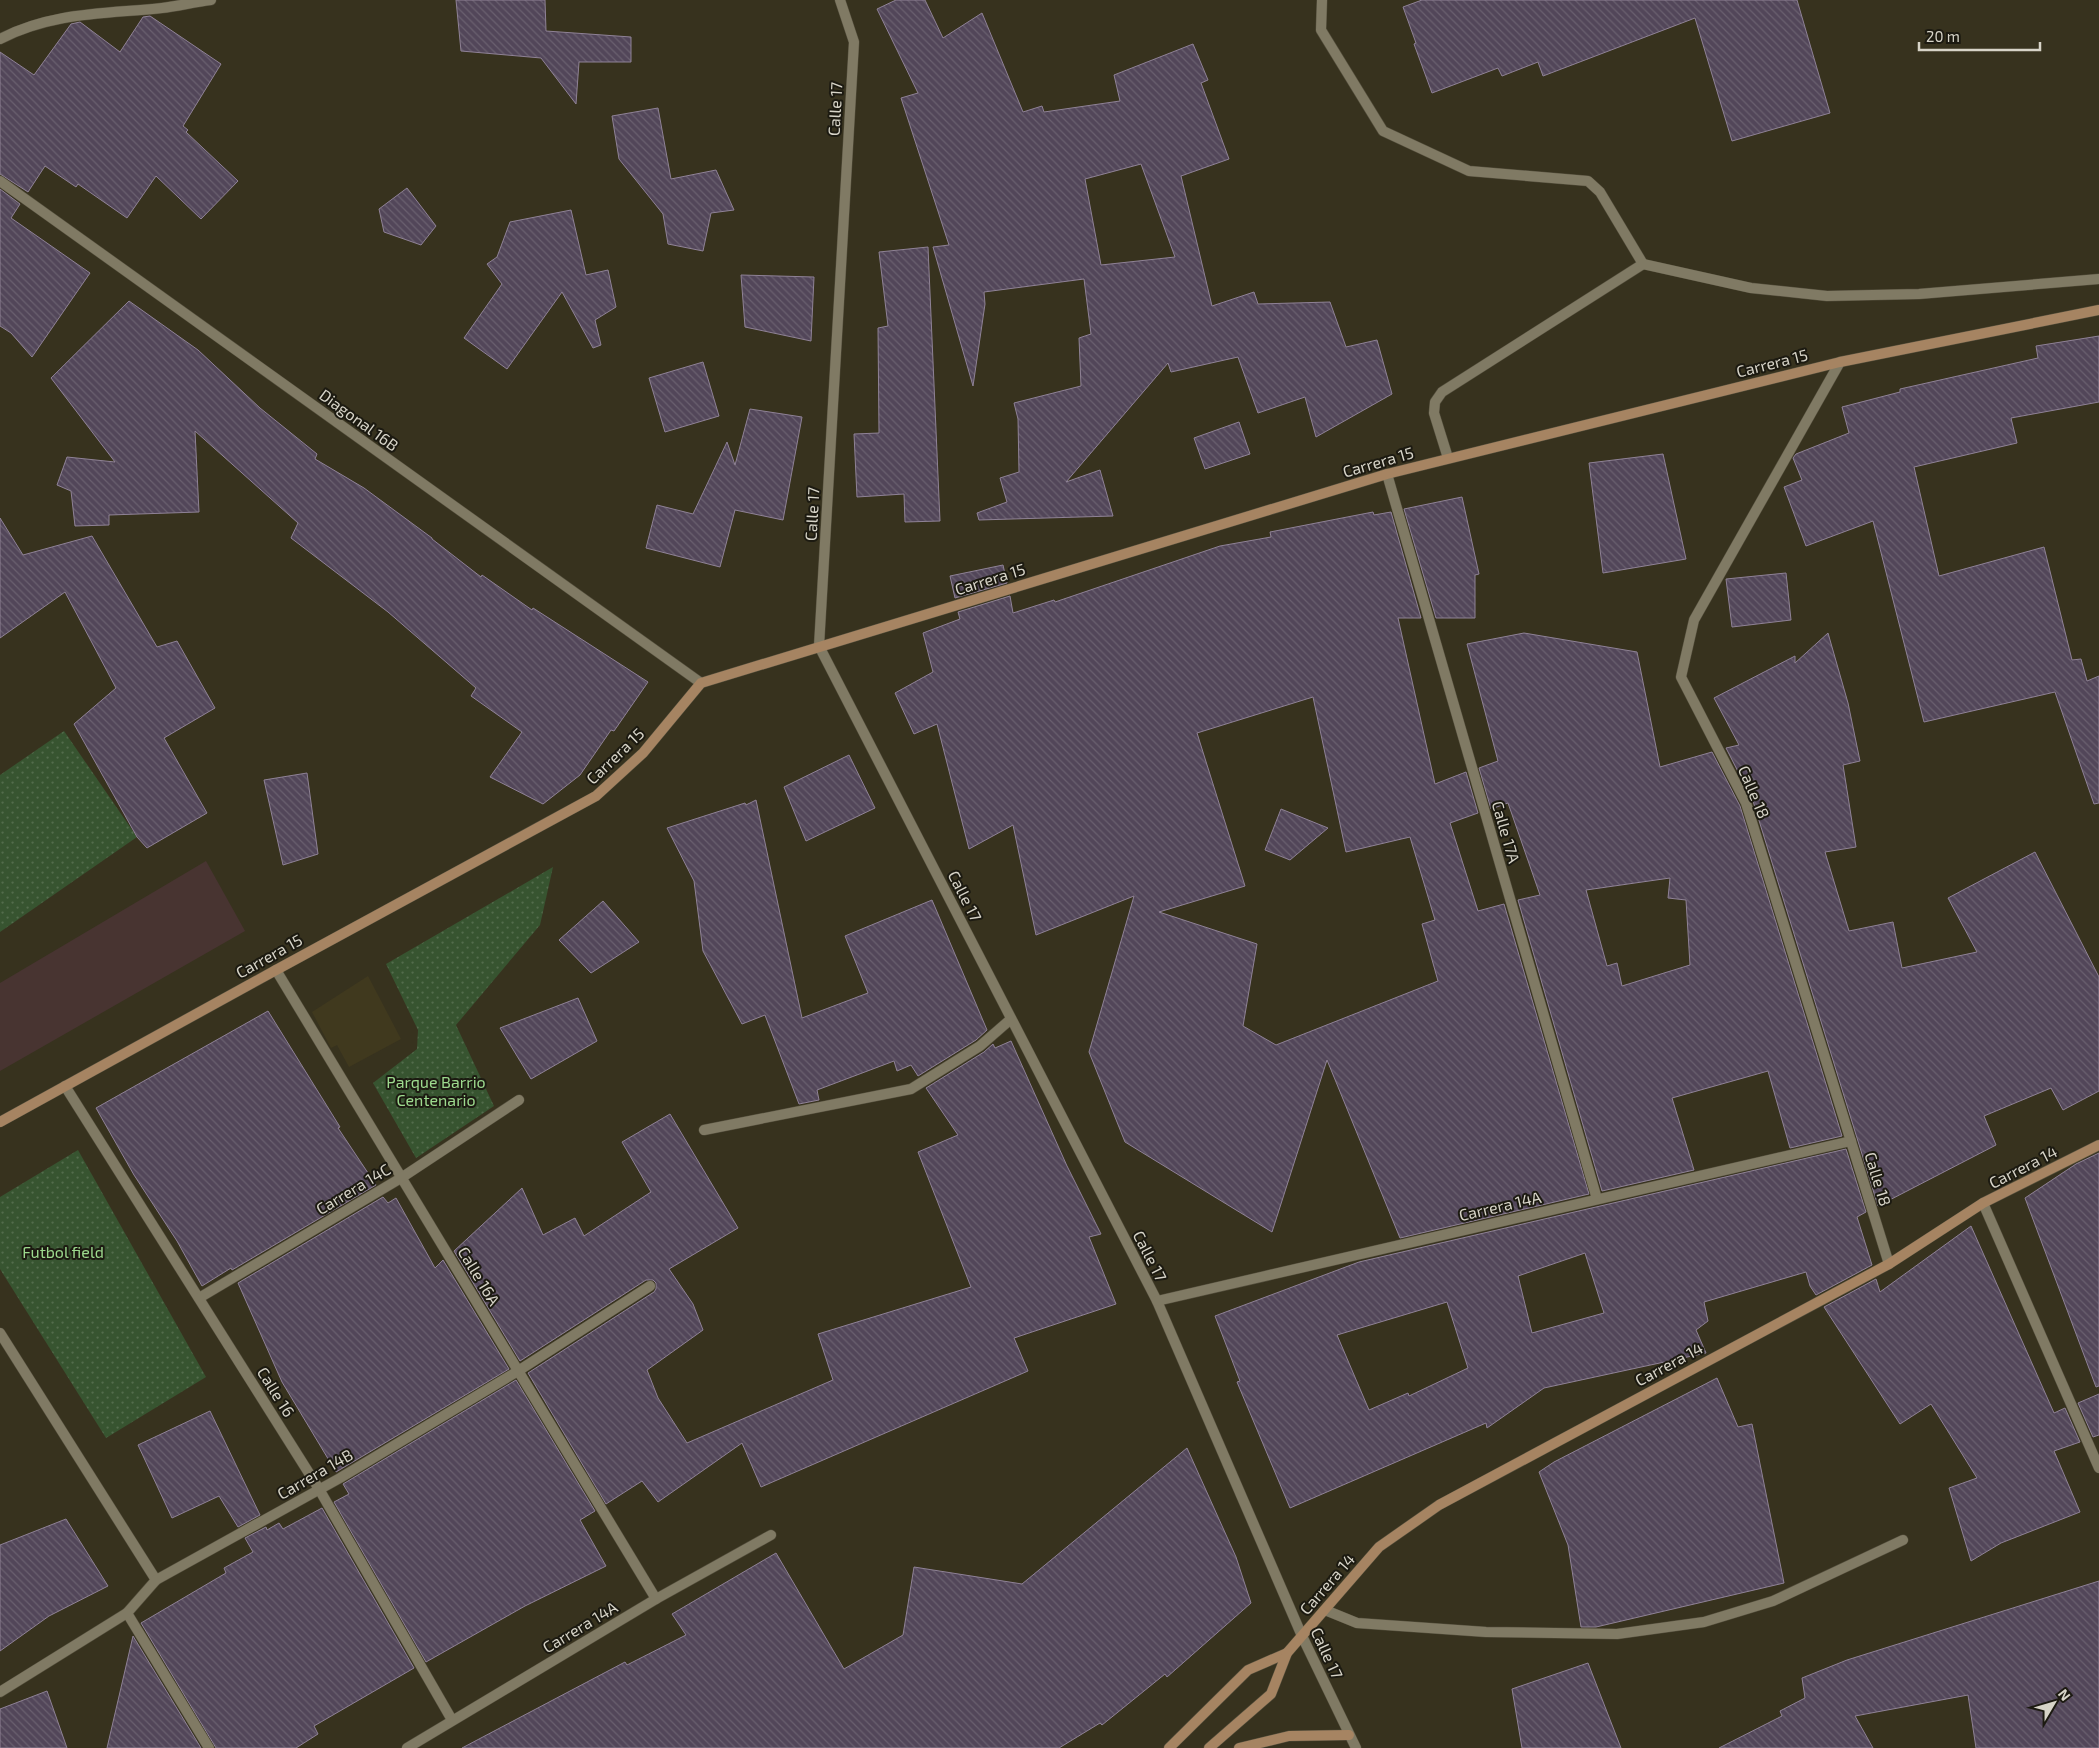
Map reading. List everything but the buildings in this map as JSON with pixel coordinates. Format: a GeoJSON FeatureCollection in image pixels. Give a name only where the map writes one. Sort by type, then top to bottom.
{"type":"FeatureCollection","features":[{"type":"Feature","properties":{"kind":"street"},"geometry":{"type":"LineString","coordinates":[[0,39],[41,24],[80,14],[162,8],[211,0]]}},
{"type":"Feature","properties":{"kind":"street","name":"Calle 17"},"geometry":{"type":"LineString","coordinates":[[840,0],[854,42],[820,646],[1157,1301],[1302,1636],[1356,1748]]}},
{"type":"Feature","properties":{"kind":"street"},"geometry":{"type":"LineString","coordinates":[[1322,0],[1321,30],[1383,131],[1470,171],[1588,181],[1600,192],[1643,264]]}},
{"type":"Feature","properties":{"kind":"street","name":"Diagonal 16B"},"geometry":{"type":"LineString","coordinates":[[0,181],[701,683]]}},
{"type":"Feature","properties":{"kind":"street"},"geometry":{"type":"LineString","coordinates":[[1448,458],[1434,413],[1435,402],[1442,392],[1643,264],[1751,288],[1827,296],[1919,294],[2099,279]]}},
{"type":"Feature","properties":{"kind":"street","name":"Carrera 15"},"geometry":{"type":"LineString","coordinates":[[0,1122],[596,796],[643,753],[701,683],[1387,474],[1840,362],[2099,310]]}},
{"type":"Feature","properties":{"kind":"street","name":"Calle 18"},"geometry":{"type":"LineString","coordinates":[[1840,362],[1694,620],[1681,677],[1746,804],[1889,1264]]}},
{"type":"Feature","properties":{"kind":"street","name":"Calle 17A"},"geometry":{"type":"LineString","coordinates":[[1387,474],[1597,1199]]}},
{"type":"Feature","properties":{"kind":"street","name":"Calle 16A"},"geometry":{"type":"LineString","coordinates":[[276,970],[656,1599]]}},
{"type":"Feature","properties":{"kind":"street"},"geometry":{"type":"LineString","coordinates":[[704,1130],[911,1089],[980,1046],[1011,1020]]}},
{"type":"Feature","properties":{"kind":"street","name":"Calle 16"},"geometry":{"type":"LineString","coordinates":[[65,1086],[320,1489],[452,1720]]}},
{"type":"Feature","properties":{"kind":"street","name":"Carrera 14C"},"geometry":{"type":"LineString","coordinates":[[199,1298],[402,1178],[519,1100]]}},
{"type":"Feature","properties":{"kind":"street","name":"Carrera 14A"},"geometry":{"type":"LineString","coordinates":[[1157,1301],[1851,1141]]}},
{"type":"Feature","properties":{"kind":"street","name":"Carrera 14"},"geometry":{"type":"LineString","coordinates":[[1209,1748],[1271,1694],[1287,1653],[1379,1547],[1439,1505],[1889,1264],[1983,1204],[2099,1145]]}},
{"type":"Feature","properties":{"kind":"street"},"geometry":{"type":"LineString","coordinates":[[1983,1204],[2099,1468]]}},
{"type":"Feature","properties":{"kind":"street","name":"Carrera 14B"},"geometry":{"type":"LineString","coordinates":[[0,1692],[127,1613],[156,1580],[320,1489],[518,1371],[650,1286]]}},
{"type":"Feature","properties":{"kind":"street"},"geometry":{"type":"LineString","coordinates":[[0,1333],[156,1580]]}},
{"type":"Feature","properties":{"kind":"street","name":"Carrera 14A"},"geometry":{"type":"LineString","coordinates":[[407,1748],[656,1599],[771,1534]]}},
{"type":"Feature","properties":{"kind":"street"},"geometry":{"type":"LineString","coordinates":[[1325,1610],[1357,1623],[1486,1632],[1617,1634],[1704,1622],[1774,1601],[1903,1540]]}},
{"type":"Feature","properties":{"kind":"street"},"geometry":{"type":"LineString","coordinates":[[127,1613],[209,1748]]}},
{"type":"Feature","properties":{"kind":"street","name":"Carrera 14"},"geometry":{"type":"LineString","coordinates":[[1170,1748],[1248,1670],[1287,1653]]}},
{"type":"Feature","properties":{"kind":"street"},"geometry":{"type":"LineString","coordinates":[[1239,1748],[1289,1736],[1349,1734]]}},
{"type":"Feature","properties":{"kind":"shaded area"},"geometry":{"type":"Polygon","coordinates":[[[206,861],[245,931],[0,1071],[0,983],[206,861]]]}},
{"type":"Feature","properties":{"kind":"shaded area"},"geometry":{"type":"Polygon","coordinates":[[[368,976],[401,1039],[349,1067],[337,1045],[331,1048],[312,1012],[368,976]]]}},
{"type":"Feature","properties":{"kind":"green space"},"geometry":{"type":"Polygon","coordinates":[[[64,731],[137,837],[0,932],[0,775],[64,731]]]}},
{"type":"Feature","properties":{"kind":"green space","name":"Parque Barrio Centenario"},"geometry":{"type":"Polygon","coordinates":[[[553,867],[540,925],[456,1025],[494,1106],[416,1158],[373,1083],[417,1049],[418,1030],[386,964],[553,867]]]}},
{"type":"Feature","properties":{"kind":"green space","name":"Futbol field"},"geometry":{"type":"Polygon","coordinates":[[[78,1150],[206,1377],[106,1438],[0,1269],[0,1197],[78,1150]]]}}]}
